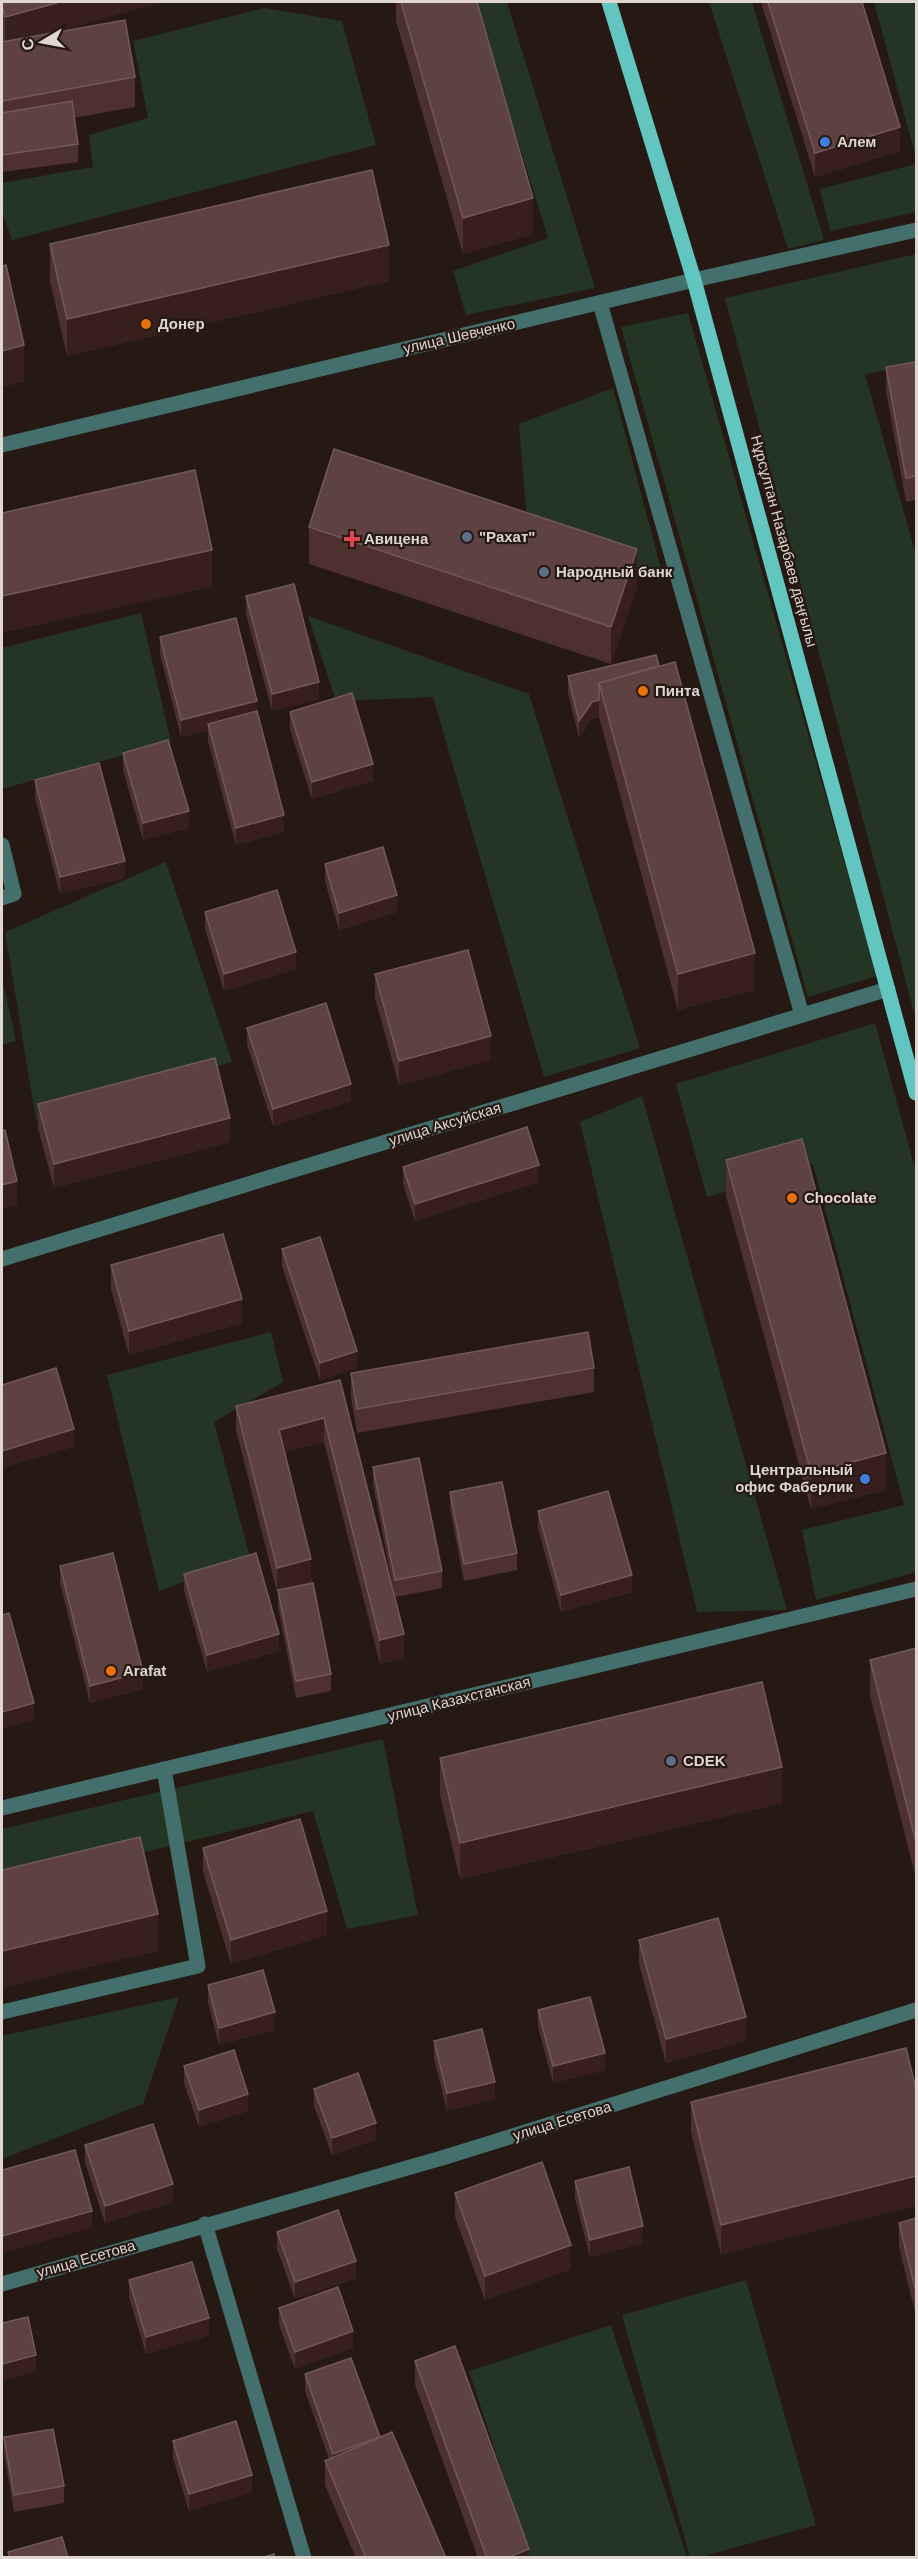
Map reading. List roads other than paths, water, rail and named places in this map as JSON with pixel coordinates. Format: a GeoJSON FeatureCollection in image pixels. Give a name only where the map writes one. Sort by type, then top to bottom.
{"type":"FeatureCollection","features":[{"type":"Feature","properties":{"kind":"main road","name":"Нұрсұлтан Назарбаев даңғылы"},"geometry":{"type":"LineString","coordinates":[[609,2],[694,280],[916,1093]]}},
{"type":"Feature","properties":{"kind":"street","name":"улица Шевченко"},"geometry":{"type":"LineString","coordinates":[[2,446],[694,280],[916,230]]}},
{"type":"Feature","properties":{"kind":"street"},"geometry":{"type":"LineString","coordinates":[[600,303],[802,1015]]}},
{"type":"Feature","properties":{"kind":"street"},"geometry":{"type":"LineString","coordinates":[[2,845],[14,894],[2,898]]}},
{"type":"Feature","properties":{"kind":"street","name":"улица Аксуйская"},"geometry":{"type":"LineString","coordinates":[[2,1259],[888,989]]}},
{"type":"Feature","properties":{"kind":"street","name":"улица Казахстанская"},"geometry":{"type":"LineString","coordinates":[[2,1808],[916,1589]]}},
{"type":"Feature","properties":{"kind":"street"},"geometry":{"type":"LineString","coordinates":[[2,2012],[198,1966],[164,1770]]}},
{"type":"Feature","properties":{"kind":"street","name":"улица Есетова"},"geometry":{"type":"LineString","coordinates":[[2,2284],[442,2158],[916,2010]]}},
{"type":"Feature","properties":{"kind":"street"},"geometry":{"type":"LineString","coordinates":[[205,2224],[304,2558]]}},
{"type":"Feature","properties":{"kind":"place","name":"Алем"},"geometry":{"type":"Point","coordinates":[825,142]}},
{"type":"Feature","properties":{"kind":"place","name":"Донер"},"geometry":{"type":"Point","coordinates":[146,324]}},
{"type":"Feature","properties":{"kind":"place","name":"\"Рахат\""},"geometry":{"type":"Point","coordinates":[467,537]}},
{"type":"Feature","properties":{"kind":"place","name":"Авицена"},"geometry":{"type":"Point","coordinates":[352,539]}},
{"type":"Feature","properties":{"kind":"place","name":"Народный банк"},"geometry":{"type":"Point","coordinates":[544,572]}},
{"type":"Feature","properties":{"kind":"place","name":"Пинта"},"geometry":{"type":"Point","coordinates":[643,691]}},
{"type":"Feature","properties":{"kind":"place","name":"Chocolate"},"geometry":{"type":"Point","coordinates":[792,1198]}},
{"type":"Feature","properties":{"kind":"place","name":"Центральный офис Фаберлик"},"geometry":{"type":"Point","coordinates":[865,1479]}},
{"type":"Feature","properties":{"kind":"place","name":"Arafat"},"geometry":{"type":"Point","coordinates":[111,1671]}},
{"type":"Feature","properties":{"kind":"place","name":"CDEK"},"geometry":{"type":"Point","coordinates":[671,1761]}}]}
